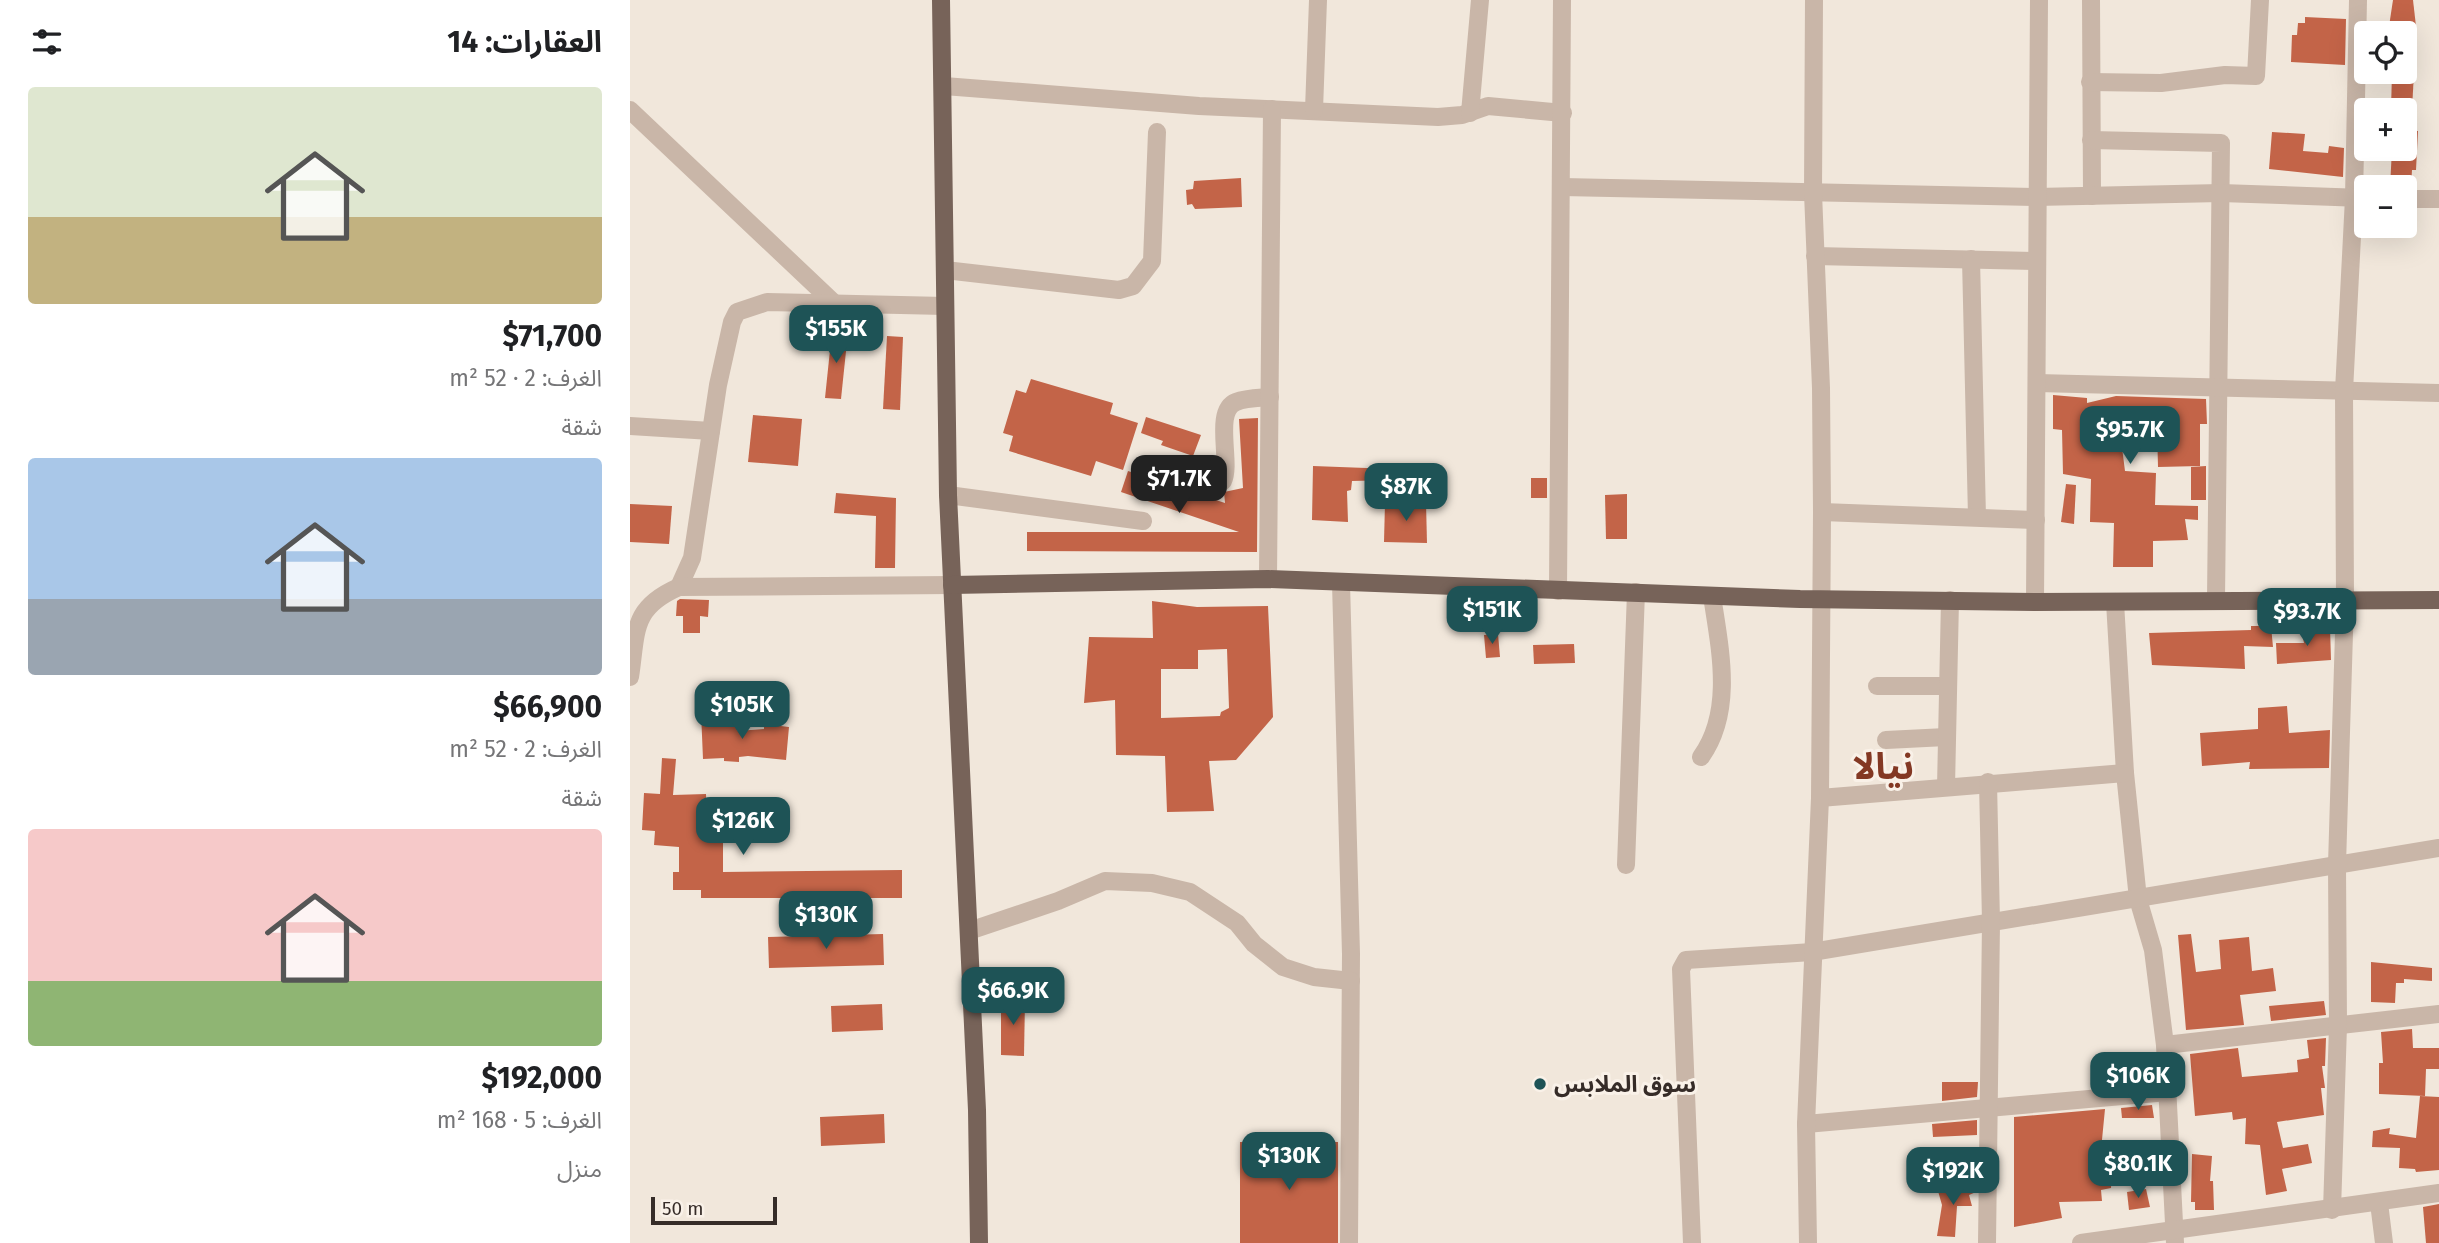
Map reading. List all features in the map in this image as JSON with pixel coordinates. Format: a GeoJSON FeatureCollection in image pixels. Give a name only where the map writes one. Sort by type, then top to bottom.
{"type":"FeatureCollection","features":[{"type":"Feature","properties":{"kind":"main road"},"geometry":{"type":"LineString","coordinates":[[941,0],[948,495],[977,1110],[979,1243]]}},
{"type":"Feature","properties":{"kind":"main road"},"geometry":{"type":"LineString","coordinates":[[952,585],[1268,579],[1821,599],[2035,602],[2216,599],[2439,600]]}},
{"type":"Feature","properties":{"kind":"street"},"geometry":{"type":"LineString","coordinates":[[1314,110],[1318,0]]}},
{"type":"Feature","properties":{"kind":"street"},"geometry":{"type":"LineString","coordinates":[[1470,113],[1480,0]]}},
{"type":"Feature","properties":{"kind":"street"},"geometry":{"type":"LineString","coordinates":[[1558,591],[1562,0]]}},
{"type":"Feature","properties":{"kind":"street"},"geometry":{"type":"LineString","coordinates":[[1808,1243],[1806,1124],[1821,798],[1822,512],[1812,193],[1814,0]]}},
{"type":"Feature","properties":{"kind":"street"},"geometry":{"type":"LineString","coordinates":[[2035,602],[2039,0]]}},
{"type":"Feature","properties":{"kind":"street"},"geometry":{"type":"LineString","coordinates":[[2091,0],[2092,196]]}},
{"type":"Feature","properties":{"kind":"street"},"geometry":{"type":"LineString","coordinates":[[2090,82],[2161,83],[2225,75],[2256,76],[2260,0]]}},
{"type":"Feature","properties":{"kind":"street"},"geometry":{"type":"LineString","coordinates":[[2358,0],[2360,175]]}},
{"type":"Feature","properties":{"kind":"street"},"geometry":{"type":"LineString","coordinates":[[944,86],[1272,109],[1438,117],[1470,113],[1488,106],[1563,113]]}},
{"type":"Feature","properties":{"kind":"street"},"geometry":{"type":"LineString","coordinates":[[1268,579],[1272,109]]}},
{"type":"Feature","properties":{"kind":"street"},"geometry":{"type":"LineString","coordinates":[[630,110],[834,303]]}},
{"type":"Feature","properties":{"kind":"street"},"geometry":{"type":"LineString","coordinates":[[945,270],[1119,290],[1133,286],[1152,261],[1157,132]]}},
{"type":"Feature","properties":{"kind":"street"},"geometry":{"type":"LineString","coordinates":[[2091,140],[2221,143],[2216,599]]}},
{"type":"Feature","properties":{"kind":"street"},"geometry":{"type":"LineString","coordinates":[[1562,187],[2036,197],[2221,193],[2354,198]]}},
{"type":"Feature","properties":{"kind":"street"},"geometry":{"type":"LineString","coordinates":[[2417,199],[2439,199]]}},
{"type":"Feature","properties":{"kind":"street"},"geometry":{"type":"LineString","coordinates":[[2332,1210],[2339,1026],[2337,865],[2345,600],[2344,391],[2357,238]]}},
{"type":"Feature","properties":{"kind":"street"},"geometry":{"type":"LineString","coordinates":[[1815,256],[2036,261]]}},
{"type":"Feature","properties":{"kind":"street"},"geometry":{"type":"LineString","coordinates":[[1971,259],[1977,517]]}},
{"type":"Feature","properties":{"kind":"street"},"geometry":{"type":"LineString","coordinates":[[679,587],[692,558],[711,431],[732,322],[737,312],[766,302],[945,306]]}},
{"type":"Feature","properties":{"kind":"street"},"geometry":{"type":"LineString","coordinates":[[2037,383],[2439,393]]}},
{"type":"Feature","properties":{"kind":"street"},"geometry":{"type":"LineString","coordinates":[[1154,468],[1223,481],[1225,418],[1228,407],[1235,402],[1270,397]]}},
{"type":"Feature","properties":{"kind":"street"},"geometry":{"type":"LineString","coordinates":[[630,426],[711,431]]}},
{"type":"Feature","properties":{"kind":"street"},"geometry":{"type":"LineString","coordinates":[[948,495],[1143,521]]}},
{"type":"Feature","properties":{"kind":"street"},"geometry":{"type":"LineString","coordinates":[[1822,512],[2036,520]]}},
{"type":"Feature","properties":{"kind":"street"},"geometry":{"type":"LineString","coordinates":[[1341,583],[1351,981],[1349,1243]]}},
{"type":"Feature","properties":{"kind":"street"},"geometry":{"type":"LineString","coordinates":[[630,677],[639,618],[654,598],[679,587],[952,585]]}},
{"type":"Feature","properties":{"kind":"street"},"geometry":{"type":"LineString","coordinates":[[1626,865],[1636,592]]}},
{"type":"Feature","properties":{"kind":"street"},"geometry":{"type":"LineString","coordinates":[[1701,757],[1714,733],[1723,678],[1712,596]]}},
{"type":"Feature","properties":{"kind":"street"},"geometry":{"type":"LineString","coordinates":[[1946,787],[1950,600]]}},
{"type":"Feature","properties":{"kind":"street"},"geometry":{"type":"LineString","coordinates":[[2115,602],[2125,773],[2138,899],[2153,950],[2165,1045],[2175,1238]]}},
{"type":"Feature","properties":{"kind":"street"},"geometry":{"type":"LineString","coordinates":[[1877,686],[1948,686]]}},
{"type":"Feature","properties":{"kind":"street"},"geometry":{"type":"LineString","coordinates":[[1886,740],[1946,737]]}},
{"type":"Feature","properties":{"kind":"street"},"geometry":{"type":"LineString","coordinates":[[1821,798],[1988,782],[2125,773]]}},
{"type":"Feature","properties":{"kind":"street"},"geometry":{"type":"LineString","coordinates":[[1987,1243],[1992,922],[1988,782]]}},
{"type":"Feature","properties":{"kind":"street"},"geometry":{"type":"LineString","coordinates":[[1692,1243],[1683,963],[1692,958],[1812,952],[2439,848]]}},
{"type":"Feature","properties":{"kind":"street"},"geometry":{"type":"LineString","coordinates":[[969,932],[1058,901],[1105,881],[1152,883],[1190,892],[1237,923],[1254,944],[1283,967],[1314,977],[1351,981]]}},
{"type":"Feature","properties":{"kind":"street"},"geometry":{"type":"LineString","coordinates":[[2165,1045],[2439,1014]]}},
{"type":"Feature","properties":{"kind":"street"},"geometry":{"type":"LineString","coordinates":[[1806,1124],[2168,1092]]}},
{"type":"Feature","properties":{"kind":"street"},"geometry":{"type":"LineString","coordinates":[[2081,1243],[2175,1238],[2439,1194]]}},
{"type":"Feature","properties":{"kind":"street"},"geometry":{"type":"LineString","coordinates":[[2379,1203],[2384,1243]]}},
{"type":"Feature","properties":{"kind":"building"},"geometry":{"type":"Polygon","coordinates":[[[2393,0],[2413,0],[2415,21],[2390,21],[2393,0]]]}},
{"type":"Feature","properties":{"kind":"building"},"geometry":{"type":"Polygon","coordinates":[[[2305,17],[2346,19],[2345,65],[2291,62],[2292,35],[2297,35],[2298,23],[2305,23],[2305,17]]]}},
{"type":"Feature","properties":{"kind":"building"},"geometry":{"type":"Polygon","coordinates":[[[2392,84],[2413,84],[2413,98],[2391,98],[2392,84]]]}},
{"type":"Feature","properties":{"kind":"building"},"geometry":{"type":"Polygon","coordinates":[[[2272,132],[2305,134],[2303,151],[2328,153],[2329,146],[2344,148],[2343,177],[2269,169],[2272,132]]]}},
{"type":"Feature","properties":{"kind":"building"},"geometry":{"type":"Polygon","coordinates":[[[2391,161],[2416,161],[2416,170],[2412,170],[2412,175],[2391,175],[2391,161]]]}},
{"type":"Feature","properties":{"kind":"building"},"geometry":{"type":"Polygon","coordinates":[[[1241,178],[1242,207],[1195,209],[1192,204],[1187,205],[1186,190],[1193,189],[1194,181],[1241,178]]]}},
{"type":"Feature","properties":{"kind":"building"},"geometry":{"type":"Polygon","coordinates":[[[832,331],[848,332],[841,399],[825,398],[832,331]]]}},
{"type":"Feature","properties":{"kind":"building"},"geometry":{"type":"Polygon","coordinates":[[[887,336],[903,337],[900,410],[883,409],[887,336]]]}},
{"type":"Feature","properties":{"kind":"building"},"geometry":{"type":"Polygon","coordinates":[[[1031,379],[1113,403],[1110,414],[1138,423],[1123,470],[1096,461],[1091,476],[1009,451],[1013,436],[1003,433],[1016,390],[1026,393],[1031,379]]]}},
{"type":"Feature","properties":{"kind":"building"},"geometry":{"type":"Polygon","coordinates":[[[2053,395],[2087,398],[2087,403],[2116,396],[2206,399],[2207,424],[2200,424],[2200,466],[2158,467],[2157,427],[2120,432],[2125,471],[2156,473],[2155,505],[2198,506],[2198,520],[2185,519],[2188,540],[2153,541],[2153,567],[2113,567],[2114,523],[2090,522],[2091,479],[2063,474],[2062,430],[2053,429],[2053,395]]]}},
{"type":"Feature","properties":{"kind":"building"},"geometry":{"type":"Polygon","coordinates":[[[753,415],[802,419],[798,466],[748,462],[753,415]]]}},
{"type":"Feature","properties":{"kind":"building"},"geometry":{"type":"Polygon","coordinates":[[[1146,417],[1201,435],[1193,456],[1161,445],[1163,441],[1141,433],[1146,417]]]}},
{"type":"Feature","properties":{"kind":"building"},"geometry":{"type":"Polygon","coordinates":[[[1258,418],[1257,552],[1027,551],[1027,532],[1239,532],[1121,492],[1128,471],[1225,503],[1224,492],[1243,488],[1239,419],[1258,418]]]}},
{"type":"Feature","properties":{"kind":"building"},"geometry":{"type":"Polygon","coordinates":[[[1313,466],[1393,469],[1393,480],[1352,481],[1351,490],[1347,491],[1348,522],[1312,520],[1313,466]]]}},
{"type":"Feature","properties":{"kind":"building"},"geometry":{"type":"Polygon","coordinates":[[[2206,466],[2206,500],[2191,500],[2191,467],[2206,466]]]}},
{"type":"Feature","properties":{"kind":"building"},"geometry":{"type":"Polygon","coordinates":[[[1531,478],[1547,478],[1547,498],[1531,498],[1531,478]]]}},
{"type":"Feature","properties":{"kind":"building"},"geometry":{"type":"Polygon","coordinates":[[[2066,484],[2076,485],[2074,524],[2061,522],[2066,484]]]}},
{"type":"Feature","properties":{"kind":"building"},"geometry":{"type":"Polygon","coordinates":[[[836,493],[896,498],[895,568],[875,568],[876,516],[834,513],[836,493]]]}},
{"type":"Feature","properties":{"kind":"building"},"geometry":{"type":"Polygon","coordinates":[[[1627,494],[1627,539],[1606,539],[1605,495],[1627,494]]]}},
{"type":"Feature","properties":{"kind":"building"},"geometry":{"type":"Polygon","coordinates":[[[1426,502],[1427,543],[1384,542],[1385,503],[1426,502]]]}},
{"type":"Feature","properties":{"kind":"building"},"geometry":{"type":"Polygon","coordinates":[[[630,504],[672,506],[669,544],[630,542],[630,504]]]}},
{"type":"Feature","properties":{"kind":"building"},"geometry":{"type":"Polygon","coordinates":[[[709,600],[708,617],[700,616],[700,633],[683,633],[683,616],[676,616],[677,601],[709,600]]]}},
{"type":"Feature","properties":{"kind":"building"},"geometry":{"type":"Polygon","coordinates":[[[1152,601],[1197,607],[1268,606],[1273,717],[1236,760],[1209,761],[1214,811],[1167,812],[1165,756],[1116,755],[1115,700],[1084,703],[1089,637],[1153,638],[1152,601]],[[1227,649],[1198,650],[1198,669],[1161,669],[1161,718],[1220,716],[1221,712],[1229,708],[1227,649]]]}},
{"type":"Feature","properties":{"kind":"building"},"geometry":{"type":"Polygon","coordinates":[[[2251,626],[2271,626],[2273,647],[2244,646],[2245,669],[2152,665],[2149,633],[2251,630],[2251,626]]]}},
{"type":"Feature","properties":{"kind":"building"},"geometry":{"type":"Polygon","coordinates":[[[2330,627],[2331,660],[2277,664],[2276,643],[2304,643],[2301,629],[2330,627]]]}},
{"type":"Feature","properties":{"kind":"building"},"geometry":{"type":"Polygon","coordinates":[[[1498,634],[1500,657],[1486,658],[1484,635],[1498,634]]]}},
{"type":"Feature","properties":{"kind":"building"},"geometry":{"type":"Polygon","coordinates":[[[1574,644],[1575,663],[1534,664],[1533,645],[1574,644]]]}},
{"type":"Feature","properties":{"kind":"building"},"geometry":{"type":"Polygon","coordinates":[[[2287,706],[2289,733],[2330,730],[2329,768],[2249,769],[2250,762],[2202,766],[2200,733],[2258,729],[2258,708],[2287,706]]]}},
{"type":"Feature","properties":{"kind":"building"},"geometry":{"type":"Polygon","coordinates":[[[701,712],[715,712],[715,721],[737,723],[737,731],[764,729],[764,724],[789,727],[786,760],[748,756],[739,757],[739,762],[724,761],[724,758],[703,759],[701,712]]]}},
{"type":"Feature","properties":{"kind":"building"},"geometry":{"type":"Polygon","coordinates":[[[662,758],[676,759],[673,795],[706,794],[708,838],[723,838],[723,872],[902,870],[902,898],[701,898],[701,890],[673,890],[673,872],[679,872],[679,847],[654,845],[655,831],[642,830],[644,793],[660,794],[662,758]]]}},
{"type":"Feature","properties":{"kind":"building"},"geometry":{"type":"Polygon","coordinates":[[[883,934],[884,965],[769,968],[768,937],[883,934]]]}},
{"type":"Feature","properties":{"kind":"building"},"geometry":{"type":"Polygon","coordinates":[[[2191,934],[2196,972],[2221,969],[2219,940],[2249,937],[2252,971],[2273,968],[2276,991],[2240,995],[2244,1025],[2186,1030],[2178,935],[2191,934]]]}},
{"type":"Feature","properties":{"kind":"building"},"geometry":{"type":"Polygon","coordinates":[[[2371,962],[2432,968],[2432,981],[2404,979],[2404,983],[2396,983],[2395,1003],[2371,1002],[2371,962]]]}},
{"type":"Feature","properties":{"kind":"building"},"geometry":{"type":"Polygon","coordinates":[[[1001,999],[1025,1000],[1024,1056],[1001,1055],[1001,999]]]}},
{"type":"Feature","properties":{"kind":"building"},"geometry":{"type":"Polygon","coordinates":[[[2324,1001],[2326,1015],[2271,1021],[2269,1006],[2324,1001]]]}},
{"type":"Feature","properties":{"kind":"building"},"geometry":{"type":"Polygon","coordinates":[[[882,1004],[883,1030],[832,1032],[831,1006],[882,1004]]]}},
{"type":"Feature","properties":{"kind":"building"},"geometry":{"type":"Polygon","coordinates":[[[2412,1029],[2413,1048],[2439,1048],[2439,1069],[2426,1069],[2425,1096],[2379,1094],[2379,1063],[2383,1063],[2381,1032],[2412,1029]]]}},
{"type":"Feature","properties":{"kind":"building"},"geometry":{"type":"Polygon","coordinates":[[[2326,1038],[2325,1066],[2322,1066],[2325,1088],[2321,1088],[2324,1115],[2277,1122],[2283,1148],[2308,1144],[2312,1163],[2282,1169],[2287,1191],[2266,1195],[2260,1145],[2245,1144],[2246,1118],[2233,1120],[2232,1112],[2195,1116],[2190,1054],[2238,1048],[2242,1077],[2298,1072],[2297,1060],[2309,1058],[2307,1040],[2326,1038]]]}},
{"type":"Feature","properties":{"kind":"building"},"geometry":{"type":"Polygon","coordinates":[[[1942,1082],[1978,1082],[1977,1097],[1942,1101],[1942,1082]]]}},
{"type":"Feature","properties":{"kind":"building"},"geometry":{"type":"Polygon","coordinates":[[[2420,1096],[2439,1097],[2439,1170],[2416,1172],[2415,1169],[2399,1168],[2400,1148],[2372,1147],[2373,1131],[2390,1128],[2389,1134],[2416,1138],[2420,1096]]]}},
{"type":"Feature","properties":{"kind":"building"},"geometry":{"type":"Polygon","coordinates":[[[2152,1105],[2154,1118],[2122,1118],[2121,1108],[2152,1105]]]}},
{"type":"Feature","properties":{"kind":"building"},"geometry":{"type":"Polygon","coordinates":[[[2105,1109],[2101,1150],[2156,1144],[2160,1161],[2112,1167],[2111,1188],[2101,1190],[2102,1201],[2059,1202],[2062,1218],[2014,1227],[2014,1117],[2105,1109]]]}},
{"type":"Feature","properties":{"kind":"building"},"geometry":{"type":"Polygon","coordinates":[[[884,1114],[885,1143],[821,1146],[820,1117],[884,1114]]]}},
{"type":"Feature","properties":{"kind":"building"},"geometry":{"type":"Polygon","coordinates":[[[1977,1120],[1977,1135],[1933,1137],[1932,1124],[1977,1120]]]}},
{"type":"Feature","properties":{"kind":"building"},"geometry":{"type":"Polygon","coordinates":[[[1240,1142],[1338,1142],[1338,1243],[1240,1243],[1240,1142]]]}},
{"type":"Feature","properties":{"kind":"building"},"geometry":{"type":"Polygon","coordinates":[[[2192,1154],[2212,1156],[2210,1181],[2213,1181],[2214,1210],[2195,1210],[2195,1202],[2191,1202],[2192,1154]]]}},
{"type":"Feature","properties":{"kind":"building"},"geometry":{"type":"Polygon","coordinates":[[[1976,1181],[1976,1192],[1969,1195],[1972,1206],[1957,1206],[1955,1237],[1937,1236],[1942,1205],[1938,1191],[1976,1181]]]}},
{"type":"Feature","properties":{"kind":"building"},"geometry":{"type":"Polygon","coordinates":[[[2146,1189],[2150,1207],[2129,1210],[2127,1192],[2146,1189]]]}},
{"type":"Feature","properties":{"kind":"building"},"geometry":{"type":"Polygon","coordinates":[[[2439,1204],[2439,1243],[2426,1243],[2423,1207],[2439,1204]]]}},
{"type":"Feature","properties":{"kind":"place","name":"سوق الملابس"},"geometry":{"type":"Point","coordinates":[1540,1084]}},
{"type":"Feature","properties":{"kind":"district","name":"نيالا"},"geometry":{"type":"Point","coordinates":[1883,766]}}]}
